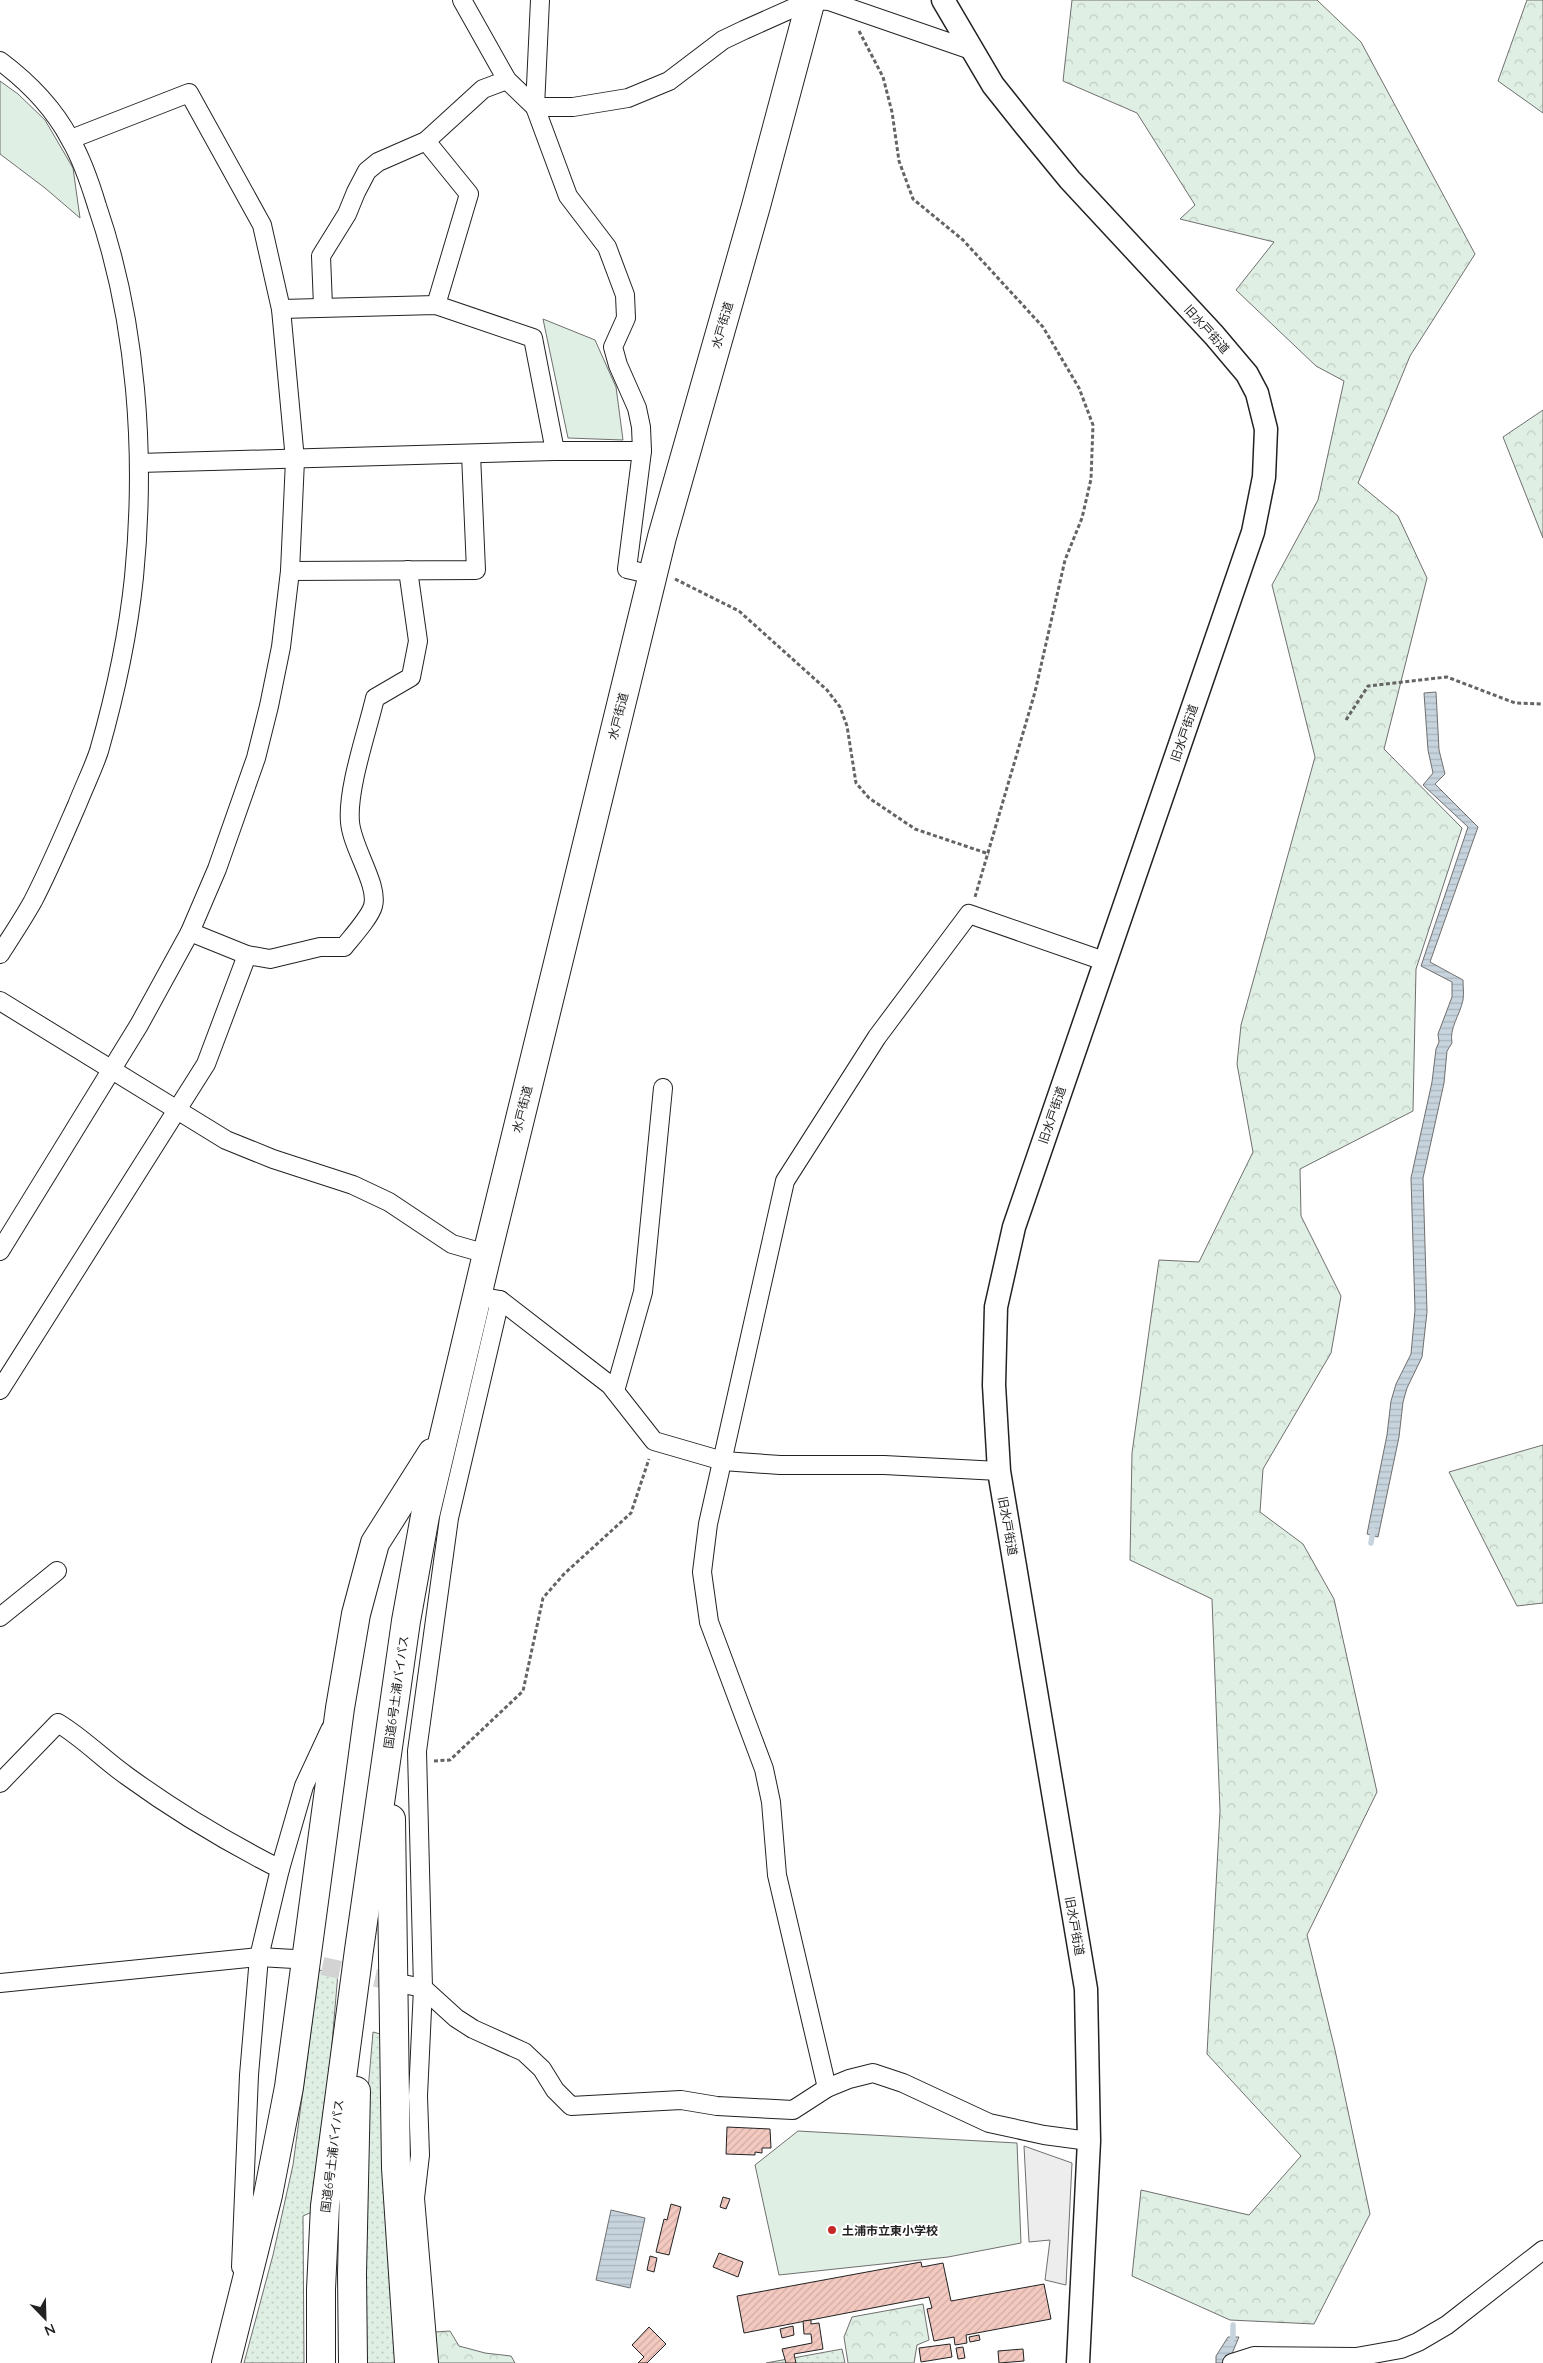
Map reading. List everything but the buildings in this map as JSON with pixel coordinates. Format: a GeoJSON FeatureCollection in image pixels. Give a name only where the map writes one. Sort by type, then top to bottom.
{"type":"FeatureCollection","features":[{"type":"Feature","properties":{"kind":"highway","name":"水戸街道"},"geometry":{"type":"LineString","coordinates":[[442,1436],[488,1298],[487,1254],[653,575],[756,206],[811,0]]}},
{"type":"Feature","properties":{"kind":"highway"},"geometry":{"type":"LineString","coordinates":[[226,2363],[268,2195],[289,2086],[340,1708],[356,1614],[375,1543],[442,1436]]}},
{"type":"Feature","properties":{"kind":"highway","name":"国道6号土浦バイパス"},"geometry":{"type":"LineString","coordinates":[[321,2363],[321,2289],[326,2206],[359,1950],[406,1621],[442,1436]]}},
{"type":"Feature","properties":{"kind":"highway"},"geometry":{"type":"LineString","coordinates":[[388,1743],[396,2168],[409,2363]]}},
{"type":"Feature","properties":{"kind":"highway","name":"国道6号土浦バイパス"},"geometry":{"type":"LineString","coordinates":[[353,2363],[352,2274],[359,1950]]}},
{"type":"Feature","properties":{"kind":"street"},"geometry":{"type":"LineString","coordinates":[[462,0],[507,80],[535,107],[573,107],[628,98],[669,81],[723,40],[811,0],[829,1],[971,50]]}},
{"type":"Feature","properties":{"kind":"street"},"geometry":{"type":"LineString","coordinates":[[540,0],[535,107],[568,196],[607,247],[625,295],[626,318],[613,347],[618,365],[637,408],[642,427],[642,451],[627,569],[653,575]]}},
{"type":"Feature","properties":{"kind":"street","name":"旧水戸街道"},"geometry":{"type":"LineString","coordinates":[[943,0],[993,85],[1070,180],[1214,335],[1247,374],[1257,393],[1266,429],[1264,477],[1253,532],[1235,589],[1104,961],[1014,1227],[996,1307],[994,1384],[999,1471],[1086,1989],[1089,2141],[1078,2363]]}},
{"type":"Feature","properties":{"kind":"street"},"geometry":{"type":"LineString","coordinates":[[0,61],[20,75],[49,106],[71,139],[90,184],[112,248],[130,358],[138,463],[134,578],[114,690],[98,754],[63,837],[32,902],[0,954]]}},
{"type":"Feature","properties":{"kind":"street"},"geometry":{"type":"LineString","coordinates":[[323,306],[321,256],[348,214],[356,192],[367,171],[378,162],[426,141],[483,89],[507,80]]}},
{"type":"Feature","properties":{"kind":"street"},"geometry":{"type":"LineString","coordinates":[[0,1251],[139,1026],[190,932],[217,869],[256,758],[270,706],[281,647],[290,571],[295,460],[281,309],[262,225],[189,93],[71,139]]}},
{"type":"Feature","properties":{"kind":"street"},"geometry":{"type":"LineString","coordinates":[[426,141],[469,194],[436,305]]}},
{"type":"Feature","properties":{"kind":"street"},"geometry":{"type":"LineString","coordinates":[[281,309],[323,306],[436,305],[533,338],[555,452]]}},
{"type":"Feature","properties":{"kind":"street"},"geometry":{"type":"LineString","coordinates":[[138,463],[642,451]]}},
{"type":"Feature","properties":{"kind":"street"},"geometry":{"type":"LineString","coordinates":[[290,571],[476,570],[471,454]]}},
{"type":"Feature","properties":{"kind":"street"},"geometry":{"type":"LineString","coordinates":[[190,932],[247,955],[270,959],[320,947],[344,947],[373,908],[375,893],[353,843],[350,822],[351,797],[375,698],[411,677],[418,641],[408,570]]}},
{"type":"Feature","properties":{"kind":"street"},"geometry":{"type":"LineString","coordinates":[[827,2088],[777,1875],[771,1802],[764,1769],[709,1622],[702,1572],[708,1524],[785,1181],[877,1037],[969,914],[1104,961]]}},
{"type":"Feature","properties":{"kind":"street"},"geometry":{"type":"LineString","coordinates":[[0,1390],[206,1064],[247,955]]}},
{"type":"Feature","properties":{"kind":"street"},"geometry":{"type":"LineString","coordinates":[[0,1001],[226,1140],[273,1159],[353,1185],[389,1202],[452,1244],[487,1254]]}},
{"type":"Feature","properties":{"kind":"street"},"geometry":{"type":"LineString","coordinates":[[615,1391],[643,1292],[663,1088]]}},
{"type":"Feature","properties":{"kind":"street"},"geometry":{"type":"LineString","coordinates":[[429,2363],[415,2198],[420,2154],[418,2096],[423,1988],[418,1761],[449,1518],[488,1298],[610,1385],[654,1442],[723,1462],[780,1465],[884,1465],[999,1471]]}},
{"type":"Feature","properties":{"kind":"street"},"geometry":{"type":"LineString","coordinates":[[0,1617],[57,1572]]}},
{"type":"Feature","properties":{"kind":"street"},"geometry":{"type":"LineString","coordinates":[[239,2307],[249,2075],[259,1957],[280,1869],[304,1786],[340,1708]]}},
{"type":"Feature","properties":{"kind":"street"},"geometry":{"type":"LineString","coordinates":[[0,1782],[58,1723],[77,1734],[134,1781],[229,1843],[280,1869]]}},
{"type":"Feature","properties":{"kind":"street"},"geometry":{"type":"LineString","coordinates":[[0,1983],[259,1957],[294,1959]]}},
{"type":"Feature","properties":{"kind":"street"},"geometry":{"type":"LineString","coordinates":[[403,1984],[423,1988],[456,2018],[473,2029],[524,2052],[542,2069],[555,2090],[571,2106],[681,2100],[717,2106],[792,2110],[827,2088],[849,2079],[873,2074],[904,2082],[989,2123],[1044,2135],[1089,2141]]}},
{"type":"Feature","properties":{"kind":"street"},"geometry":{"type":"LineString","coordinates":[[1232,2363],[1254,2356],[1356,2357],[1401,2349],[1418,2342],[1447,2324],[1543,2250]]}},
{"type":"Feature","properties":{"kind":"path"},"geometry":{"type":"LineString","coordinates":[[838,5],[857,26],[882,77],[892,112],[899,161],[913,198],[963,240],[1043,327],[1078,388],[1093,425],[1091,479],[1082,518],[1065,560],[1034,692],[989,854],[969,914]]}},
{"type":"Feature","properties":{"kind":"path"},"geometry":{"type":"LineString","coordinates":[[653,575],[670,577],[739,611],[827,690],[840,707],[847,726],[856,783],[869,798],[915,829],[989,854]]}},
{"type":"Feature","properties":{"kind":"path"},"geometry":{"type":"LineString","coordinates":[[1346,720],[1368,686],[1447,677],[1516,703],[1543,704]]}},
{"type":"Feature","properties":{"kind":"path"},"geometry":{"type":"LineString","coordinates":[[418,1761],[450,1760],[523,1691],[543,1598],[564,1574],[630,1513],[654,1442]]}},
{"type":"Feature","properties":{"kind":"green space"},"geometry":{"type":"Polygon","coordinates":[[[1072,0],[1317,0],[1361,42],[1475,254],[1410,356],[1358,483],[1398,516],[1427,578],[1384,749],[1462,828],[1416,969],[1413,1111],[1300,1169],[1301,1216],[1341,1296],[1331,1353],[1263,1469],[1260,1512],[1303,1544],[1334,1599],[1377,1792],[1307,1935],[1335,2050],[1370,2214],[1314,2324],[1230,2320],[1132,2276],[1141,2190],[1249,2215],[1301,2156],[1207,2054],[1220,1811],[1212,1599],[1130,1560],[1132,1453],[1159,1260],[1199,1262],[1253,1152],[1237,1064],[1241,1025],[1315,757],[1272,585],[1318,500],[1344,381],[1316,366],[1236,290],[1274,242],[1180,219],[1195,205],[1137,113],[1063,81],[1072,0]]]}},
{"type":"Feature","properties":{"kind":"green space"},"geometry":{"type":"Polygon","coordinates":[[[1527,0],[1543,0],[1543,113],[1498,81],[1527,0]]]}},
{"type":"Feature","properties":{"kind":"green space"},"geometry":{"type":"Polygon","coordinates":[[[0,81],[18,94],[45,120],[73,168],[80,218],[45,188],[0,154],[0,81]]]}},
{"type":"Feature","properties":{"kind":"green space"},"geometry":{"type":"Polygon","coordinates":[[[543,319],[595,340],[616,387],[623,440],[568,438],[543,319]]]}},
{"type":"Feature","properties":{"kind":"green space"},"geometry":{"type":"Polygon","coordinates":[[[1543,410],[1543,538],[1503,437],[1543,410]]]}},
{"type":"Feature","properties":{"kind":"green space"},"geometry":{"type":"Polygon","coordinates":[[[1543,1445],[1543,1603],[1517,1606],[1449,1472],[1543,1445]]]}},
{"type":"Feature","properties":{"kind":"green space"},"geometry":{"type":"Polygon","coordinates":[[[319,1970],[338,1973],[314,2211],[303,2216],[304,2363],[244,2363],[273,2255],[293,2165],[319,1970]]]}},
{"type":"Feature","properties":{"kind":"green space"},"geometry":{"type":"Polygon","coordinates":[[[373,2032],[384,2035],[401,2363],[366,2363],[367,2102],[373,2032]]]}},
{"type":"Feature","properties":{"kind":"green space"},"geometry":{"type":"Polygon","coordinates":[[[798,2131],[1017,2143],[1021,2243],[948,2257],[779,2275],[755,2165],[798,2131]]]}},
{"type":"Feature","properties":{"kind":"green space"},"geometry":{"type":"Polygon","coordinates":[[[923,2304],[929,2340],[917,2345],[914,2363],[848,2363],[844,2337],[852,2317],[923,2304]]]}},
{"type":"Feature","properties":{"kind":"green space"},"geometry":{"type":"Polygon","coordinates":[[[450,2331],[459,2346],[485,2353],[511,2356],[515,2363],[438,2363],[435,2332],[450,2331]]]}},
{"type":"Feature","properties":{"kind":"green space"},"geometry":{"type":"Polygon","coordinates":[[[842,2349],[845,2363],[766,2363],[842,2349]]]}},
{"type":"Feature","properties":{"kind":"shaded area"},"geometry":{"type":"Polygon","coordinates":[[[1436,692],[1439,750],[1445,774],[1435,784],[1478,827],[1430,962],[1463,980],[1463,998],[1462,1006],[1452,1032],[1452,1043],[1447,1051],[1444,1083],[1423,1178],[1427,1312],[1422,1357],[1407,1388],[1403,1402],[1399,1437],[1378,1537],[1367,1534],[1387,1435],[1391,1401],[1396,1384],[1411,1354],[1415,1310],[1411,1178],[1432,1082],[1436,1049],[1439,1042],[1438,1034],[1452,997],[1452,982],[1421,966],[1468,827],[1423,785],[1433,773],[1428,750],[1424,693],[1436,692]]]}},
{"type":"Feature","properties":{"kind":"shaded area"},"geometry":{"type":"Polygon","coordinates":[[[1024,2146],[1072,2163],[1066,2285],[1045,2280],[1050,2240],[1029,2242],[1024,2146]]]}},
{"type":"Feature","properties":{"kind":"shaded area"},"geometry":{"type":"Polygon","coordinates":[[[611,2210],[645,2218],[630,2288],[596,2280],[611,2210]]]}},
{"type":"Feature","properties":{"kind":"shaded area"},"geometry":{"type":"Polygon","coordinates":[[[1228,2337],[1239,2337],[1228,2363],[1216,2363],[1216,2356],[1228,2337]]]}},
{"type":"Feature","properties":{"kind":"waterway"},"geometry":{"type":"LineString","coordinates":[[1371,1543],[1373,1530]]}},
{"type":"Feature","properties":{"kind":"waterway"},"geometry":{"type":"LineString","coordinates":[[1230,2343],[1233,2337],[1233,2325]]}},
{"type":"Feature","properties":{"kind":"tunnel"},"geometry":{"type":"LineString","coordinates":[[296,1960],[403,1984]]}},
{"type":"Feature","properties":{"kind":"place","name":"土浦市立東小学校"},"geometry":{"type":"Point","coordinates":[832,2230]}}]}
